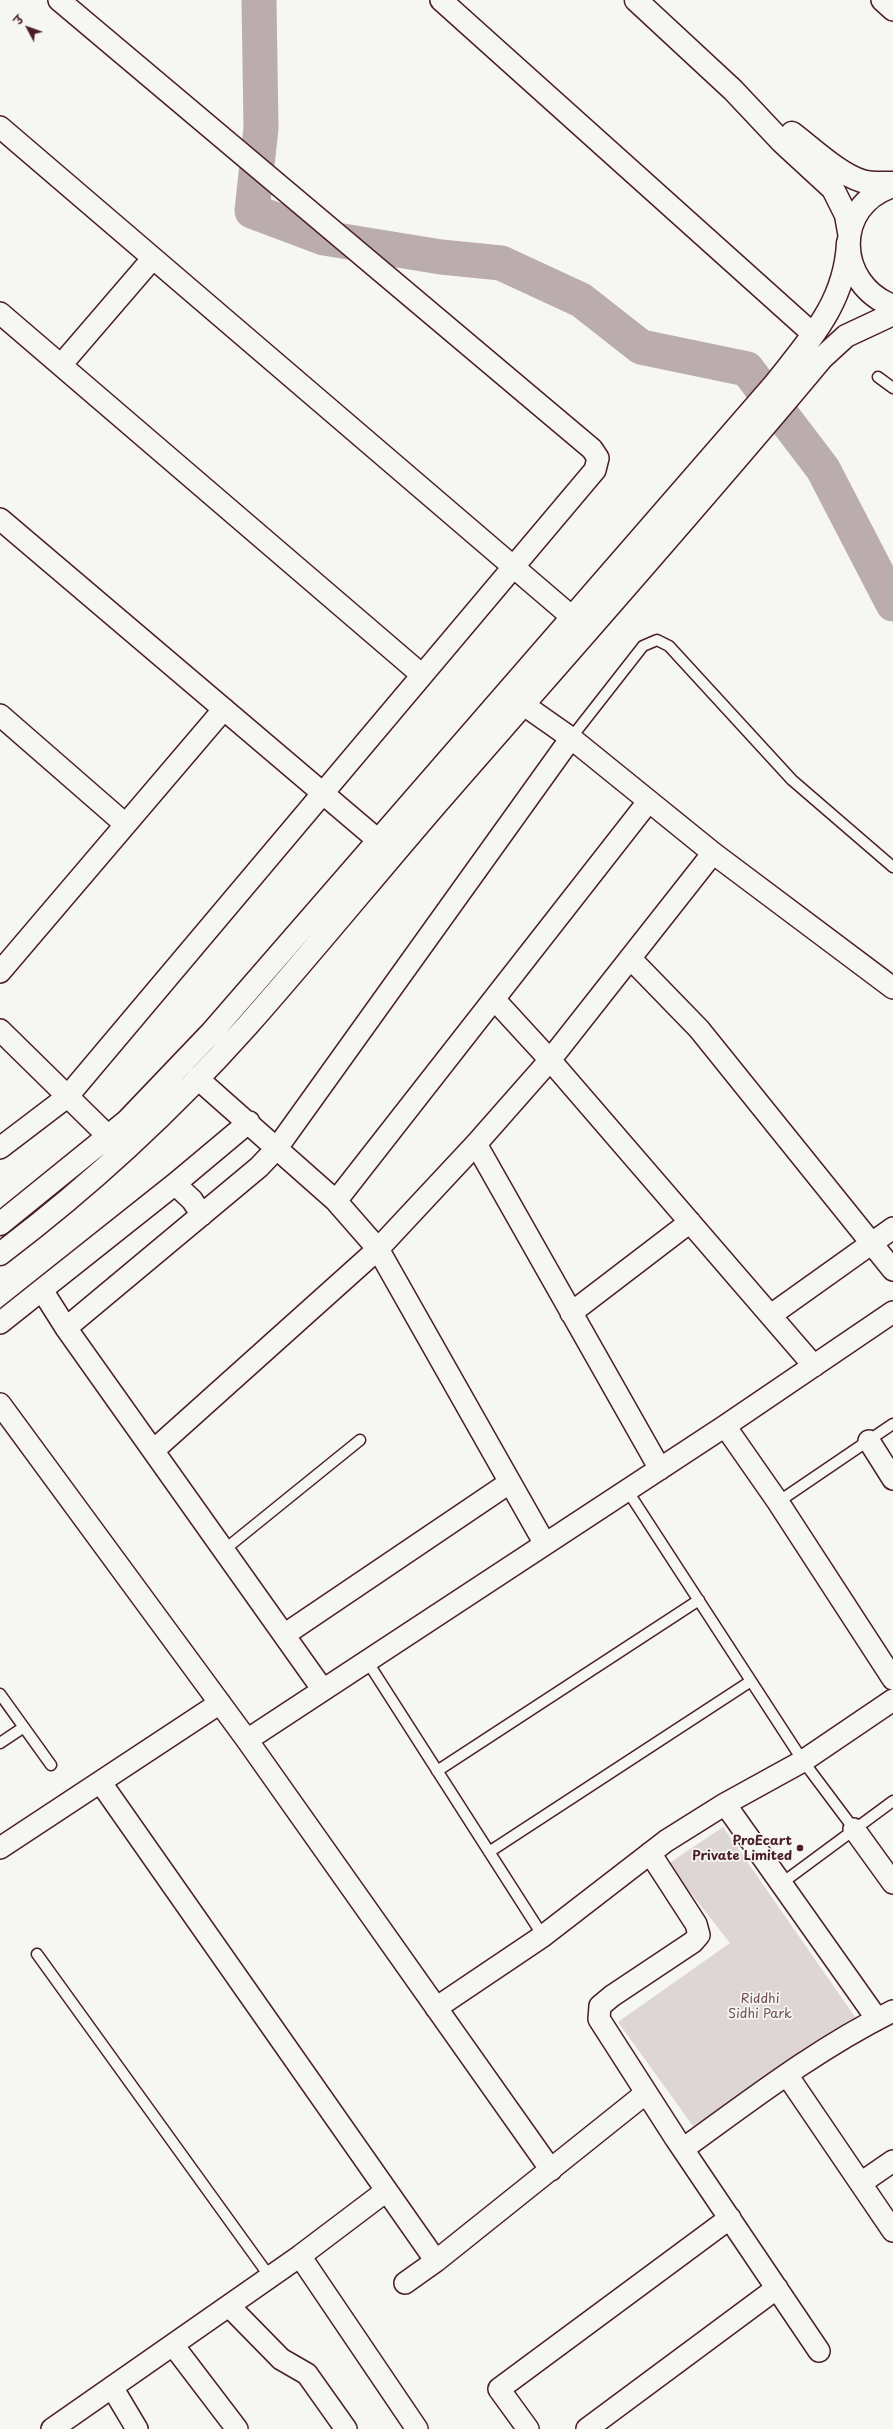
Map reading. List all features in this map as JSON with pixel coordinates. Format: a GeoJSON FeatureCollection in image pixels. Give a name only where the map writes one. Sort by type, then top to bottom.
{"type":"FeatureCollection","features":[{"type":"Feature","properties":{"kind":"street"},"geometry":{"type":"LineString","coordinates":[[3,1142],[67,1097],[595,470],[598,458],[592,449],[59,0]]}},
{"type":"Feature","properties":{"kind":"street"},"geometry":{"type":"LineString","coordinates":[[441,0],[813,334]]}},
{"type":"Feature","properties":{"kind":"street"},"geometry":{"type":"LineString","coordinates":[[636,0],[733,90],[782,142],[832,189],[846,216],[849,237],[850,263],[859,282],[874,296],[893,306]]}},
{"type":"Feature","properties":{"kind":"street"},"geometry":{"type":"LineString","coordinates":[[882,0],[893,10]]}},
{"type":"Feature","properties":{"kind":"street"},"geometry":{"type":"LineString","coordinates":[[733,90],[844,171],[861,180],[875,183],[893,184]]}},
{"type":"Feature","properties":{"kind":"street"},"geometry":{"type":"LineString","coordinates":[[0,127],[572,616]]}},
{"type":"Feature","properties":{"kind":"street"},"geometry":{"type":"LineString","coordinates":[[0,1224],[127,1121],[386,847],[524,705],[644,569],[783,390],[842,283],[847,266],[849,237],[856,214],[868,199],[893,184]]}},
{"type":"Feature","properties":{"kind":"street"},"geometry":{"type":"LineString","coordinates":[[61,365],[153,258]]}},
{"type":"Feature","properties":{"kind":"street"},"geometry":{"type":"LineString","coordinates":[[0,313],[422,675]]}},
{"type":"Feature","properties":{"kind":"street"},"geometry":{"type":"LineString","coordinates":[[0,1254],[94,1179],[197,1078],[246,1027],[386,847],[572,616],[629,552],[783,390],[846,336],[893,314]]}},
{"type":"Feature","properties":{"kind":"street"},"geometry":{"type":"LineString","coordinates":[[0,519],[386,847]]}},
{"type":"Feature","properties":{"kind":"street"},"geometry":{"type":"LineString","coordinates":[[524,705],[571,738],[648,802],[713,853],[893,988]]}},
{"type":"Feature","properties":{"kind":"street"},"geometry":{"type":"LineString","coordinates":[[0,972],[224,709]]}},
{"type":"Feature","properties":{"kind":"street"},"geometry":{"type":"LineString","coordinates":[[0,715],[125,824]]}},
{"type":"Feature","properties":{"kind":"street"},"geometry":{"type":"LineString","coordinates":[[66,1328],[260,1167],[277,1148],[571,738]]}},
{"type":"Feature","properties":{"kind":"street"},"geometry":{"type":"LineString","coordinates":[[336,1201],[648,802]]}},
{"type":"Feature","properties":{"kind":"street"},"geometry":{"type":"LineString","coordinates":[[154,1450],[378,1249],[476,1144],[550,1060],[713,853]]}},
{"type":"Feature","properties":{"kind":"street"},"geometry":{"type":"LineString","coordinates":[[630,958],[699,1029],[893,1270]]}},
{"type":"Feature","properties":{"kind":"street"},"geometry":{"type":"LineString","coordinates":[[494,999],[550,1060],[814,1366]]}},
{"type":"Feature","properties":{"kind":"street"},"geometry":{"type":"LineString","coordinates":[[0,1030],[67,1097],[109,1136]]}},
{"type":"Feature","properties":{"kind":"street"},"geometry":{"type":"LineString","coordinates":[[197,1078],[336,1201],[378,1249],[509,1483],[546,1544]]}},
{"type":"Feature","properties":{"kind":"street"},"geometry":{"type":"LineString","coordinates":[[0,1323],[175,1184],[248,1122]]}},
{"type":"Feature","properties":{"kind":"street"},"geometry":{"type":"LineString","coordinates":[[476,1144],[660,1469]]}},
{"type":"Feature","properties":{"kind":"street"},"geometry":{"type":"LineString","coordinates":[[175,1184],[192,1200],[202,1215]]}},
{"type":"Feature","properties":{"kind":"street"},"geometry":{"type":"LineString","coordinates":[[571,1313],[690,1222]]}},
{"type":"Feature","properties":{"kind":"street"},"geometry":{"type":"LineString","coordinates":[[771,1315],[893,1228]]}},
{"type":"Feature","properties":{"kind":"street"},"geometry":{"type":"LineString","coordinates":[[42,1290],[66,1328],[323,1690]]}},
{"type":"Feature","properties":{"kind":"street"},"geometry":{"type":"LineString","coordinates":[[247,1740],[725,1426],[893,1312]]}},
{"type":"Feature","properties":{"kind":"street"},"geometry":{"type":"LineString","coordinates":[[0,1404],[247,1740],[551,2170]]}},
{"type":"Feature","properties":{"kind":"street"},"geometry":{"type":"LineString","coordinates":[[725,1426],[778,1502],[893,1680]]}},
{"type":"Feature","properties":{"kind":"street"},"geometry":{"type":"LineString","coordinates":[[869,1441],[893,1479]]}},
{"type":"Feature","properties":{"kind":"street"},"geometry":{"type":"LineString","coordinates":[[284,1635],[509,1483]]}},
{"type":"Feature","properties":{"kind":"street"},"geometry":{"type":"LineString","coordinates":[[436,2008],[543,1936],[650,1853],[725,1804],[803,1761],[893,1700]]}},
{"type":"Feature","properties":{"kind":"street"},"geometry":{"type":"LineString","coordinates":[[0,1848],[101,1783],[220,1703]]}},
{"type":"Feature","properties":{"kind":"street"},"geometry":{"type":"LineString","coordinates":[[101,1783],[436,2262]]}},
{"type":"Feature","properties":{"kind":"street"},"geometry":{"type":"LineString","coordinates":[[683,2148],[787,2075],[885,2015],[782,1882],[725,1804]]}},
{"type":"Feature","properties":{"kind":"street"},"geometry":{"type":"LineString","coordinates":[[854,1829],[893,1883]]}},
{"type":"Feature","properties":{"kind":"street"},"geometry":{"type":"LineString","coordinates":[[650,1853],[696,1924],[699,1935],[693,1942],[600,2006],[599,2019],[646,2093],[819,2351]]}},
{"type":"Feature","properties":{"kind":"street"},"geometry":{"type":"LineString","coordinates":[[787,2075],[893,2231]]}},
{"type":"Feature","properties":{"kind":"street"},"geometry":{"type":"LineString","coordinates":[[405,2283],[436,2262],[646,2093]]}},
{"type":"Feature","properties":{"kind":"street"},"geometry":{"type":"LineString","coordinates":[[861,2183],[893,2161]]}},
{"type":"Feature","properties":{"kind":"street"},"geometry":{"type":"LineString","coordinates":[[52,2429],[300,2256],[386,2191]]}},
{"type":"Feature","properties":{"kind":"street"},"geometry":{"type":"LineString","coordinates":[[528,2429],[499,2389],[730,2218]]}},
{"type":"Feature","properties":{"kind":"street"},"geometry":{"type":"LineString","coordinates":[[300,2256],[417,2429]]}},
{"type":"Feature","properties":{"kind":"street"},"geometry":{"type":"LineString","coordinates":[[587,2429],[777,2288]]}},
{"type":"Feature","properties":{"kind":"street"},"geometry":{"type":"LineString","coordinates":[[229,2306],[281,2359],[307,2374],[346,2429]]}},
{"type":"Feature","properties":{"kind":"street"},"geometry":{"type":"LineString","coordinates":[[173,2345],[237,2429]]}},
{"type":"Feature","properties":{"kind":"street"},"geometry":{"type":"LineString","coordinates":[[112,2387],[137,2429]]}},
{"type":"Feature","properties":{"kind":"lane"},"geometry":{"type":"LineString","coordinates":[[878,377],[893,388]]}},
{"type":"Feature","properties":{"kind":"lane"},"geometry":{"type":"LineString","coordinates":[[571,738],[643,646],[657,640],[669,646],[792,780],[893,867]]}},
{"type":"Feature","properties":{"kind":"lane"},"geometry":{"type":"LineString","coordinates":[[778,1502],[893,1424]]}},
{"type":"Feature","properties":{"kind":"lane"},"geometry":{"type":"LineString","coordinates":[[224,1550],[360,1440]]}},
{"type":"Feature","properties":{"kind":"lane"},"geometry":{"type":"LineString","coordinates":[[627,1490],[803,1761],[854,1829]]}},
{"type":"Feature","properties":{"kind":"lane"},"geometry":{"type":"LineString","coordinates":[[437,1771],[699,1600]]}},
{"type":"Feature","properties":{"kind":"lane"},"geometry":{"type":"LineString","coordinates":[[367,1661],[543,1936]]}},
{"type":"Feature","properties":{"kind":"lane"},"geometry":{"type":"LineString","coordinates":[[489,1852],[751,1681]]}},
{"type":"Feature","properties":{"kind":"lane"},"geometry":{"type":"LineString","coordinates":[[0,1694],[51,1765]]}},
{"type":"Feature","properties":{"kind":"lane"},"geometry":{"type":"LineString","coordinates":[[0,1743],[24,1727]]}},
{"type":"Feature","properties":{"kind":"lane"},"geometry":{"type":"LineString","coordinates":[[782,1882],[893,1801]]}},
{"type":"Feature","properties":{"kind":"lane"},"geometry":{"type":"LineString","coordinates":[[38,1954],[270,2277]]}},
{"type":"Feature","properties":{"kind":"green space","name":"Riddhi Sidhi Park"},"geometry":{"type":"Polygon","coordinates":[[[723,1827],[862,2027],[693,2126],[618,2022],[730,1943],[668,1864],[723,1827]]]}},
{"type":"Feature","properties":{"kind":"waterway"},"geometry":{"type":"LineString","coordinates":[[259,0],[261,128],[252,211],[324,238],[441,257],[501,263],[581,300],[641,347],[747,369],[823,469],[893,604]]}},
{"type":"Feature","properties":{"kind":"place","name":"ProEcart Private Limited"},"geometry":{"type":"Point","coordinates":[800,1848]}}]}
